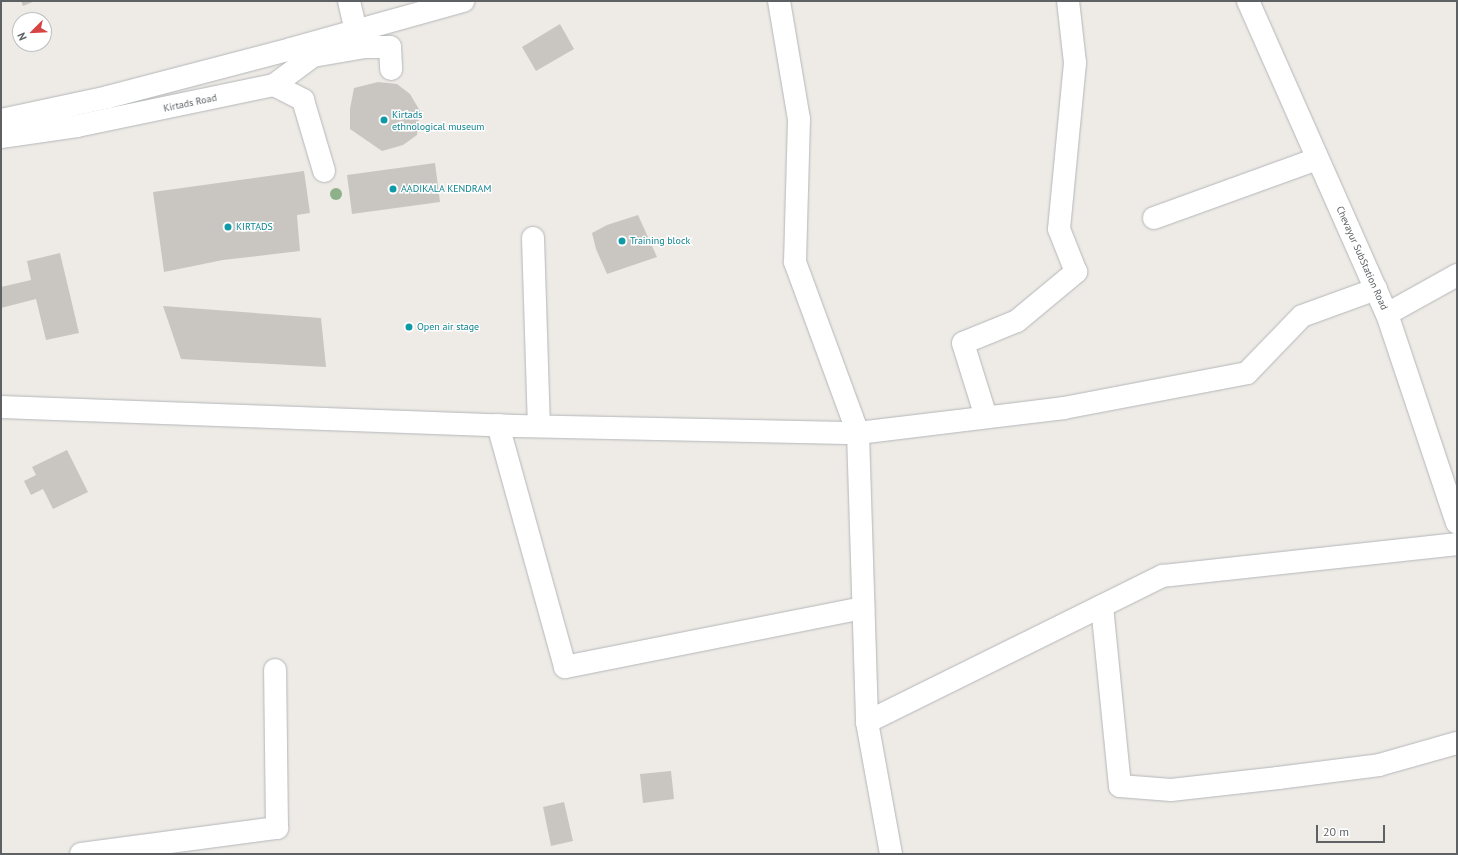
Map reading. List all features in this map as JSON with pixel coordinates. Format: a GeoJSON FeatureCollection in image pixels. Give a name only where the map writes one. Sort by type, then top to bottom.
{"type":"FeatureCollection","features":[{"type":"Feature","properties":{"kind":"street"},"geometry":{"type":"LineString","coordinates":[[349,1],[356,31]]}},
{"type":"Feature","properties":{"kind":"street"},"geometry":{"type":"LineString","coordinates":[[1,120],[108,97],[463,1]]}},
{"type":"Feature","properties":{"kind":"street"},"geometry":{"type":"LineString","coordinates":[[779,1],[799,119],[795,262],[858,433],[866,722],[891,854]]}},
{"type":"Feature","properties":{"kind":"street"},"geometry":{"type":"LineString","coordinates":[[986,417],[962,343],[1017,321],[1076,272],[1059,229],[1075,63],[1068,1]]}},
{"type":"Feature","properties":{"kind":"street","name":"Chevayur SubStation Road"},"geometry":{"type":"LineString","coordinates":[[1248,1],[1387,314],[1457,523]]}},
{"type":"Feature","properties":{"kind":"street"},"geometry":{"type":"LineString","coordinates":[[324,171],[303,100],[274,85],[313,56],[365,47],[390,47],[390,69]]}},
{"type":"Feature","properties":{"kind":"street","name":"Kirtads Road"},"geometry":{"type":"LineString","coordinates":[[1,137],[77,126],[274,85]]}},
{"type":"Feature","properties":{"kind":"street"},"geometry":{"type":"LineString","coordinates":[[1154,218],[1318,159]]}},
{"type":"Feature","properties":{"kind":"street"},"geometry":{"type":"LineString","coordinates":[[533,238],[539,426]]}},
{"type":"Feature","properties":{"kind":"street"},"geometry":{"type":"LineString","coordinates":[[1387,314],[1457,275]]}},
{"type":"Feature","properties":{"kind":"street"},"geometry":{"type":"LineString","coordinates":[[1,407],[498,425],[858,433],[1064,408],[1247,373],[1302,316],[1376,289]]}},
{"type":"Feature","properties":{"kind":"street"},"geometry":{"type":"LineString","coordinates":[[498,425],[565,667],[863,608]]}},
{"type":"Feature","properties":{"kind":"street"},"geometry":{"type":"LineString","coordinates":[[866,722],[1163,576],[1457,544]]}},
{"type":"Feature","properties":{"kind":"street"},"geometry":{"type":"LineString","coordinates":[[1102,606],[1120,786],[1171,790],[1278,778],[1379,765],[1457,743]]}},
{"type":"Feature","properties":{"kind":"street"},"geometry":{"type":"LineString","coordinates":[[81,854],[277,828],[275,670]]}},
{"type":"Feature","properties":{"kind":"building"},"geometry":{"type":"Polygon","coordinates":[[[21,1],[35,1],[23,6],[21,1]]]}},
{"type":"Feature","properties":{"kind":"building"},"geometry":{"type":"Polygon","coordinates":[[[560,24],[574,49],[536,71],[522,47],[560,24]]]}},
{"type":"Feature","properties":{"kind":"building","name":"Kirtads ethnological museum"},"geometry":{"type":"Polygon","coordinates":[[[378,82],[397,84],[410,94],[420,111],[417,135],[403,145],[382,151],[350,129],[350,109],[354,88],[378,82]]]}},
{"type":"Feature","properties":{"kind":"building","name":"AADIKALA KENDRAM"},"geometry":{"type":"Polygon","coordinates":[[[435,163],[440,202],[352,214],[347,175],[435,163]]]}},
{"type":"Feature","properties":{"kind":"building","name":"KIRTADS"},"geometry":{"type":"Polygon","coordinates":[[[304,171],[310,213],[297,215],[300,251],[223,260],[164,272],[153,192],[304,171]]]}},
{"type":"Feature","properties":{"kind":"building","name":"Training block"},"geometry":{"type":"Polygon","coordinates":[[[638,215],[657,257],[607,274],[596,249],[592,233],[607,225],[638,215]]]}},
{"type":"Feature","properties":{"kind":"building"},"geometry":{"type":"Polygon","coordinates":[[[60,253],[79,333],[46,340],[36,299],[1,308],[1,287],[31,280],[27,261],[60,253]]]}},
{"type":"Feature","properties":{"kind":"building"},"geometry":{"type":"Polygon","coordinates":[[[163,306],[321,318],[326,367],[181,359],[163,306]]]}},
{"type":"Feature","properties":{"kind":"building"},"geometry":{"type":"Polygon","coordinates":[[[67,450],[88,492],[53,509],[43,489],[31,495],[24,481],[36,475],[32,467],[67,450]]]}},
{"type":"Feature","properties":{"kind":"building"},"geometry":{"type":"Polygon","coordinates":[[[671,771],[674,799],[643,803],[640,774],[671,771]]]}},
{"type":"Feature","properties":{"kind":"building"},"geometry":{"type":"Polygon","coordinates":[[[564,802],[573,841],[551,846],[543,807],[564,802]]]}},
{"type":"Feature","properties":{"kind":"place","name":"Kirtads ethnological museum"},"geometry":{"type":"Point","coordinates":[384,120]}},
{"type":"Feature","properties":{"kind":"place","name":"AADIKALA KENDRAM"},"geometry":{"type":"Point","coordinates":[393,189]}},
{"type":"Feature","properties":{"kind":"place","name":"KIRTADS"},"geometry":{"type":"Point","coordinates":[228,227]}},
{"type":"Feature","properties":{"kind":"place","name":"Training block"},"geometry":{"type":"Point","coordinates":[622,241]}},
{"type":"Feature","properties":{"kind":"place","name":"Open air stage"},"geometry":{"type":"Point","coordinates":[409,327]}}]}
